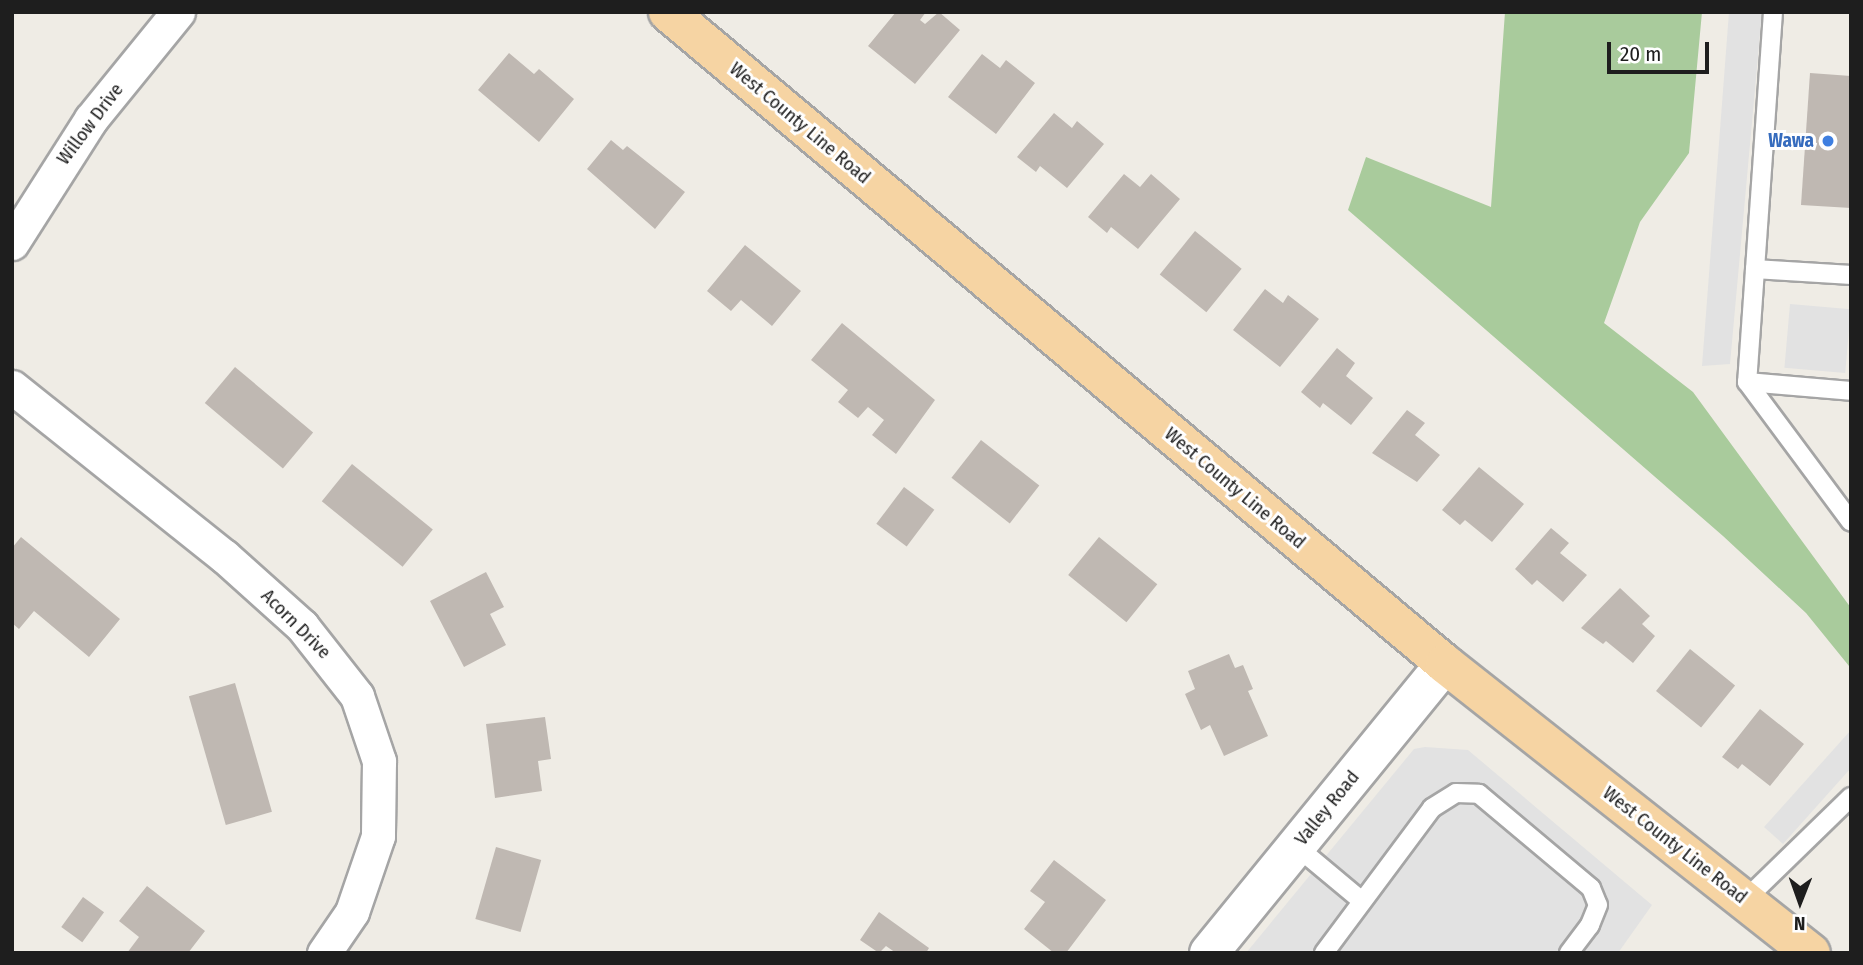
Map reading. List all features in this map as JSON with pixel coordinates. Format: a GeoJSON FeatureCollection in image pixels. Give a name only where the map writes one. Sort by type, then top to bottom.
{"type":"FeatureCollection","features":[{"type":"Feature","properties":{"kind":"main road","name":"West County Line Road"},"geometry":{"type":"LineString","coordinates":[[668,12],[1444,663],[1811,953]]}},
{"type":"Feature","properties":{"kind":"street","name":"Willow Drive"},"geometry":{"type":"LineString","coordinates":[[12,243],[91,119],[178,12]]}},
{"type":"Feature","properties":{"kind":"street","name":"Acorn Drive"},"geometry":{"type":"LineString","coordinates":[[12,387],[224,556],[302,626],[357,696],[379,761],[378,836],[352,912],[324,953]]}},
{"type":"Feature","properties":{"kind":"street","name":"Valley Road"},"geometry":{"type":"LineString","coordinates":[[1209,953],[1444,663]]}},
{"type":"Feature","properties":{"kind":"lane"},"geometry":{"type":"LineString","coordinates":[[1773,12],[1747,382],[1850,521]]}},
{"type":"Feature","properties":{"kind":"lane"},"geometry":{"type":"LineString","coordinates":[[1755,269],[1851,275]]}},
{"type":"Feature","properties":{"kind":"lane"},"geometry":{"type":"LineString","coordinates":[[1747,382],[1851,391]]}},
{"type":"Feature","properties":{"kind":"lane"},"geometry":{"type":"LineString","coordinates":[[1324,953],[1432,807],[1455,793],[1479,794],[1591,888],[1598,905],[1590,925],[1569,953]]}},
{"type":"Feature","properties":{"kind":"lane"},"geometry":{"type":"LineString","coordinates":[[1745,900],[1851,797]]}},
{"type":"Feature","properties":{"kind":"lane"},"geometry":{"type":"LineString","coordinates":[[1296,846],[1362,901]]}},
{"type":"Feature","properties":{"kind":"green space"},"geometry":{"type":"Polygon","coordinates":[[[1505,12],[1702,12],[1689,153],[1640,222],[1604,323],[1693,392],[1851,608],[1849,666],[1806,613],[1723,536],[1348,210],[1366,157],[1491,207],[1505,12]]]}},
{"type":"Feature","properties":{"kind":"shaded area"},"geometry":{"type":"Polygon","coordinates":[[[1729,12],[1762,12],[1730,364],[1702,366],[1729,12]]]}},
{"type":"Feature","properties":{"kind":"shaded area"},"geometry":{"type":"Polygon","coordinates":[[[1790,304],[1851,309],[1845,373],[1784,368],[1790,304]]]}},
{"type":"Feature","properties":{"kind":"shaded area"},"geometry":{"type":"Polygon","coordinates":[[[1851,730],[1851,768],[1783,844],[1764,827],[1851,730]]]}},
{"type":"Feature","properties":{"kind":"shaded area"},"geometry":{"type":"Polygon","coordinates":[[[1425,747],[1468,750],[1652,905],[1618,953],[1246,953],[1414,749],[1425,747]]]}},
{"type":"Feature","properties":{"kind":"building"},"geometry":{"type":"Polygon","coordinates":[[[896,12],[926,12],[920,20],[925,24],[939,12],[960,30],[915,84],[868,46],[896,12]]]}},
{"type":"Feature","properties":{"kind":"building"},"geometry":{"type":"Polygon","coordinates":[[[509,53],[534,74],[539,69],[574,99],[539,142],[478,90],[509,53]]]}},
{"type":"Feature","properties":{"kind":"building"},"geometry":{"type":"Polygon","coordinates":[[[982,54],[1000,68],[1006,60],[1035,83],[996,134],[948,97],[982,54]]]}},
{"type":"Feature","properties":{"kind":"building","name":"Wawa"},"geometry":{"type":"Polygon","coordinates":[[[1810,73],[1851,76],[1851,208],[1801,205],[1810,73]]]}},
{"type":"Feature","properties":{"kind":"building"},"geometry":{"type":"Polygon","coordinates":[[[1054,113],[1072,128],[1077,121],[1104,144],[1067,188],[1040,166],[1036,172],[1017,157],[1054,113]]]}},
{"type":"Feature","properties":{"kind":"building"},"geometry":{"type":"Polygon","coordinates":[[[611,140],[623,150],[627,146],[685,192],[655,229],[587,169],[611,140]]]}},
{"type":"Feature","properties":{"kind":"building"},"geometry":{"type":"Polygon","coordinates":[[[1124,174],[1140,187],[1151,174],[1180,199],[1138,249],[1111,227],[1107,233],[1088,217],[1124,174]]]}},
{"type":"Feature","properties":{"kind":"building"},"geometry":{"type":"Polygon","coordinates":[[[1195,231],[1242,269],[1206,312],[1160,275],[1195,231]]]}},
{"type":"Feature","properties":{"kind":"building"},"geometry":{"type":"Polygon","coordinates":[[[745,245],[801,291],[772,326],[741,300],[731,311],[707,291],[745,245]]]}},
{"type":"Feature","properties":{"kind":"building"},"geometry":{"type":"Polygon","coordinates":[[[1265,289],[1283,303],[1288,295],[1319,319],[1280,367],[1233,330],[1265,289]]]}},
{"type":"Feature","properties":{"kind":"building"},"geometry":{"type":"Polygon","coordinates":[[[842,323],[935,400],[896,454],[872,435],[884,420],[868,407],[858,418],[838,402],[848,390],[811,360],[842,323]]]}},
{"type":"Feature","properties":{"kind":"building"},"geometry":{"type":"Polygon","coordinates":[[[1337,348],[1355,363],[1346,376],[1373,398],[1351,425],[1323,403],[1320,408],[1301,392],[1337,348]]]}},
{"type":"Feature","properties":{"kind":"building"},"geometry":{"type":"Polygon","coordinates":[[[235,367],[313,433],[283,469],[205,403],[235,367]]]}},
{"type":"Feature","properties":{"kind":"building"},"geometry":{"type":"Polygon","coordinates":[[[1407,410],[1425,423],[1415,435],[1440,455],[1417,482],[1372,453],[1407,410]]]}},
{"type":"Feature","properties":{"kind":"building"},"geometry":{"type":"Polygon","coordinates":[[[981,440],[1039,486],[1010,523],[951,478],[981,440]]]}},
{"type":"Feature","properties":{"kind":"building"},"geometry":{"type":"Polygon","coordinates":[[[352,464],[433,529],[403,567],[322,501],[352,464]]]}},
{"type":"Feature","properties":{"kind":"building"},"geometry":{"type":"Polygon","coordinates":[[[1479,467],[1524,504],[1492,542],[1465,520],[1460,525],[1442,510],[1479,467]]]}},
{"type":"Feature","properties":{"kind":"building"},"geometry":{"type":"Polygon","coordinates":[[[904,487],[934,510],[907,547],[876,524],[904,487]]]}},
{"type":"Feature","properties":{"kind":"building"},"geometry":{"type":"Polygon","coordinates":[[[1551,528],[1569,543],[1560,553],[1587,575],[1563,602],[1537,580],[1532,585],[1515,569],[1551,528]]]}},
{"type":"Feature","properties":{"kind":"building"},"geometry":{"type":"Polygon","coordinates":[[[21,537],[120,619],[89,657],[34,611],[19,629],[12,623],[12,548],[21,537]]]}},
{"type":"Feature","properties":{"kind":"building"},"geometry":{"type":"Polygon","coordinates":[[[1099,537],[1157,584],[1126,622],[1068,575],[1099,537]]]}},
{"type":"Feature","properties":{"kind":"building"},"geometry":{"type":"Polygon","coordinates":[[[486,572],[504,607],[490,614],[506,645],[464,667],[430,601],[486,572]]]}},
{"type":"Feature","properties":{"kind":"building"},"geometry":{"type":"Polygon","coordinates":[[[1620,588],[1650,616],[1642,624],[1655,636],[1633,663],[1606,641],[1603,644],[1581,628],[1620,588]]]}},
{"type":"Feature","properties":{"kind":"building"},"geometry":{"type":"Polygon","coordinates":[[[1690,649],[1735,686],[1701,727],[1656,691],[1690,649]]]}},
{"type":"Feature","properties":{"kind":"building"},"geometry":{"type":"Polygon","coordinates":[[[1229,654],[1235,668],[1243,665],[1253,689],[1248,691],[1268,736],[1224,756],[1210,725],[1201,730],[1185,694],[1195,689],[1188,671],[1229,654]]]}},
{"type":"Feature","properties":{"kind":"building"},"geometry":{"type":"Polygon","coordinates":[[[235,683],[272,812],[226,825],[189,696],[235,683]]]}},
{"type":"Feature","properties":{"kind":"building"},"geometry":{"type":"Polygon","coordinates":[[[1760,709],[1804,744],[1770,786],[1742,764],[1738,769],[1722,757],[1760,709]]]}},
{"type":"Feature","properties":{"kind":"building"},"geometry":{"type":"Polygon","coordinates":[[[545,717],[551,759],[538,761],[542,791],[495,798],[486,724],[545,717]]]}},
{"type":"Feature","properties":{"kind":"building"},"geometry":{"type":"Polygon","coordinates":[[[496,847],[541,860],[521,932],[475,919],[496,847]]]}},
{"type":"Feature","properties":{"kind":"building"},"geometry":{"type":"Polygon","coordinates":[[[1054,860],[1106,900],[1066,953],[1054,953],[1024,929],[1045,902],[1030,891],[1054,860]]]}},
{"type":"Feature","properties":{"kind":"building"},"geometry":{"type":"Polygon","coordinates":[[[147,886],[205,931],[188,953],[127,953],[139,937],[119,921],[147,886]]]}},
{"type":"Feature","properties":{"kind":"building"},"geometry":{"type":"Polygon","coordinates":[[[83,897],[104,912],[82,942],[61,927],[83,897]]]}},
{"type":"Feature","properties":{"kind":"building"},"geometry":{"type":"Polygon","coordinates":[[[879,912],[929,948],[926,953],[896,953],[886,946],[879,953],[860,940],[879,912]]]}},
{"type":"Feature","properties":{"kind":"place","name":"Wawa"},"geometry":{"type":"Point","coordinates":[1828,141]}}]}
